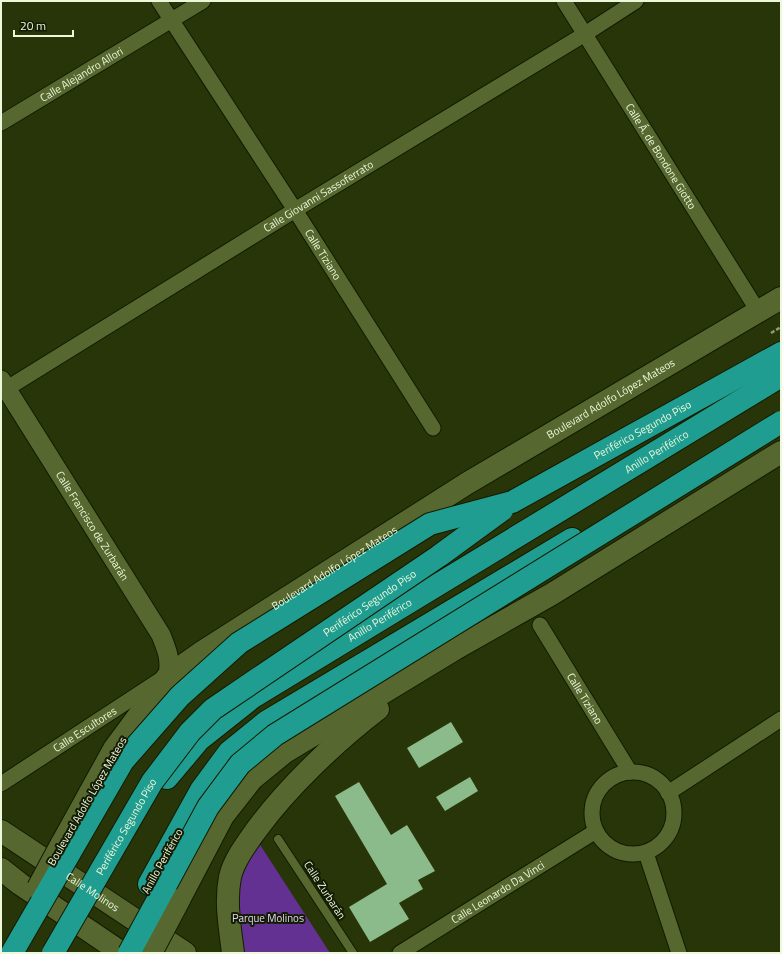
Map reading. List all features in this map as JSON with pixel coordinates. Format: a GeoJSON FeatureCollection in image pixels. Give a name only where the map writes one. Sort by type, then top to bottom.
{"type":"FeatureCollection","features":[{"type":"Feature","properties":{"kind":"highway"},"geometry":{"type":"LineString","coordinates":[[680,409],[781,336]]}},
{"type":"Feature","properties":{"kind":"highway","name":"Periférico Segundo Piso"},"geometry":{"type":"LineString","coordinates":[[53,953],[152,782],[190,732],[213,709],[439,556],[512,502],[781,353]]}},
{"type":"Feature","properties":{"kind":"highway","name":"Anillo Periférico"},"geometry":{"type":"LineString","coordinates":[[67,953],[114,864],[160,788],[199,740],[253,697],[781,376]]}},
{"type":"Feature","properties":{"kind":"highway","name":"Anillo Periférico"},"geometry":{"type":"LineString","coordinates":[[113,953],[201,790],[229,752],[266,722],[781,414]]}},
{"type":"Feature","properties":{"kind":"highway"},"geometry":{"type":"LineString","coordinates":[[129,953],[208,807],[240,764],[275,735],[781,422]]}},
{"type":"Feature","properties":{"kind":"highway"},"geometry":{"type":"LineString","coordinates":[[7,948],[123,761],[180,696],[239,643],[430,524],[512,502]]}},
{"type":"Feature","properties":{"kind":"main road","name":"Boulevard Adolfo López Mateos"},"geometry":{"type":"LineString","coordinates":[[7,948],[61,845],[114,749],[168,676],[202,652],[466,484],[781,298]]}},
{"type":"Feature","properties":{"kind":"main road"},"geometry":{"type":"LineString","coordinates":[[151,953],[223,816],[252,779],[285,752],[455,649],[552,594],[781,452]]}},
{"type":"Feature","properties":{"kind":"main road"},"geometry":{"type":"LineString","coordinates":[[233,953],[227,906],[230,876],[243,848],[273,808],[313,766],[366,717],[455,649]]}},
{"type":"Feature","properties":{"kind":"main road","name":"Calle Molinos"},"geometry":{"type":"LineString","coordinates":[[1,831],[185,953]]}},
{"type":"Feature","properties":{"kind":"main road"},"geometry":{"type":"LineString","coordinates":[[1,869],[20,884],[122,953]]}},
{"type":"Feature","properties":{"kind":"street","name":"Calle Tiziano"},"geometry":{"type":"LineString","coordinates":[[159,1],[295,210],[433,428]]}},
{"type":"Feature","properties":{"kind":"street","name":"Calle Alejandro Allori"},"geometry":{"type":"LineString","coordinates":[[1,122],[203,1]]}},
{"type":"Feature","properties":{"kind":"street","name":"Calle Á. de Bondone Giotto"},"geometry":{"type":"LineString","coordinates":[[564,1],[758,311]]}},
{"type":"Feature","properties":{"kind":"street","name":"Calle Giovanni Sassoferrato"},"geometry":{"type":"LineString","coordinates":[[3,387],[585,34],[636,1]]}},
{"type":"Feature","properties":{"kind":"street","name":"Calle Francisco de Zurbarán"},"geometry":{"type":"LineString","coordinates":[[3,387],[161,634],[167,649],[170,664],[168,676]]}},
{"type":"Feature","properties":{"kind":"street","name":"Calle Tiziano"},"geometry":{"type":"LineString","coordinates":[[540,625],[630,772]]}},
{"type":"Feature","properties":{"kind":"street","name":"Calle Escultores"},"geometry":{"type":"LineString","coordinates":[[1,784],[168,676]]}},
{"type":"Feature","properties":{"kind":"street"},"geometry":{"type":"LineString","coordinates":[[668,793],[781,719]]}},
{"type":"Feature","properties":{"kind":"street"},"geometry":{"type":"LineString","coordinates":[[630,772],[642,773],[652,777],[662,784],[668,793],[674,809],[672,826],[664,840],[646,853],[636,854],[620,852],[606,844],[596,831],[592,816],[594,800],[602,786],[614,776],[630,772]]}},
{"type":"Feature","properties":{"kind":"street","name":"Calle Leonardo Da Vinci"},"geometry":{"type":"LineString","coordinates":[[400,953],[596,831]]}},
{"type":"Feature","properties":{"kind":"street"},"geometry":{"type":"LineString","coordinates":[[646,853],[679,953]]}},
{"type":"Feature","properties":{"kind":"lane","name":"Calle Zurbarán"},"geometry":{"type":"LineString","coordinates":[[278,839],[353,953]]}},
{"type":"Feature","properties":{"kind":"green space","name":"Parque Molinos"},"geometry":{"type":"Polygon","coordinates":[[[257,840],[330,953],[239,953],[233,906],[248,851],[257,840]]]}},
{"type":"Feature","properties":{"kind":"building"},"geometry":{"type":"Polygon","coordinates":[[[451,722],[463,742],[419,768],[407,748],[451,722]]]}},
{"type":"Feature","properties":{"kind":"building"},"geometry":{"type":"Polygon","coordinates":[[[470,777],[478,791],[445,811],[436,797],[470,777]]]}},
{"type":"Feature","properties":{"kind":"building"},"geometry":{"type":"Polygon","coordinates":[[[359,782],[391,835],[407,825],[435,871],[418,880],[423,889],[399,903],[409,919],[370,942],[349,907],[387,884],[335,796],[359,782]]]}}]}
